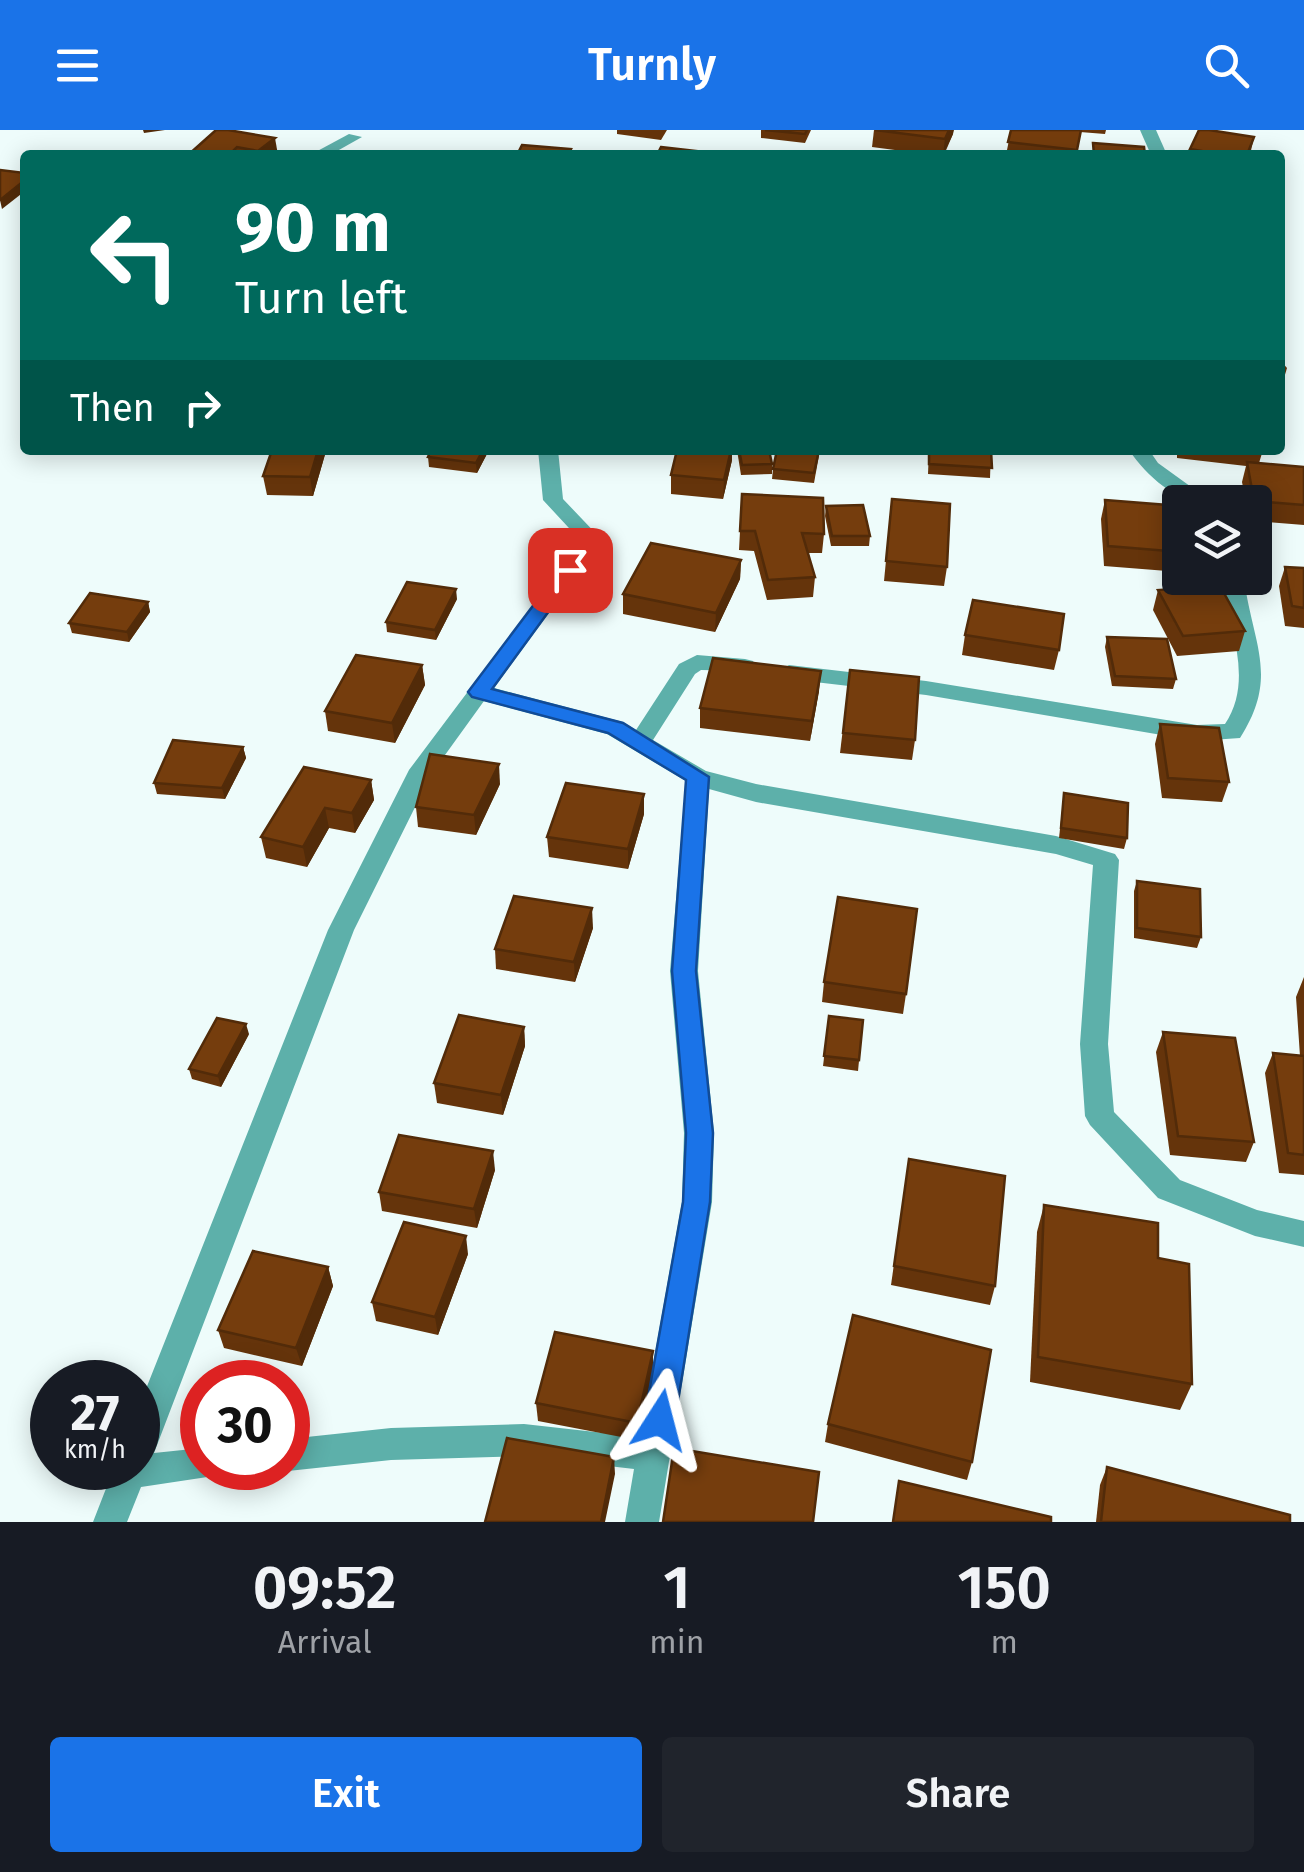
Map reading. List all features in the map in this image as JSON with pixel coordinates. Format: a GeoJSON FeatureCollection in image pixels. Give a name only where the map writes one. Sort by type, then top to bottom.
{"type":"FeatureCollection","features":[{"type":"Feature","properties":{"kind":"street"},"geometry":{"type":"LineString","coordinates":[[332,130],[359,133]]}},
{"type":"Feature","properties":{"kind":"street"},"geometry":{"type":"LineString","coordinates":[[327,150],[359,133]]}},
{"type":"Feature","properties":{"kind":"street"},"geometry":{"type":"LineString","coordinates":[[160,1394],[341,930],[421,770],[592,540],[552,500],[548,455]]}},
{"type":"Feature","properties":{"kind":"street"},"geometry":{"type":"LineString","coordinates":[[1142,455],[1151,468],[1176,485]]}},
{"type":"Feature","properties":{"kind":"street"},"geometry":{"type":"LineString","coordinates":[[639,744],[687,669],[697,662],[926,688],[1197,733],[1232,732],[1246,715],[1250,696],[1250,640],[1235,607],[1234,595]]}},
{"type":"Feature","properties":{"kind":"street"},"geometry":{"type":"LineString","coordinates":[[479,692],[615,728],[698,777],[756,793],[1056,845],[1106,860],[1094,1044],[1100,1116],[1169,1189],[1255,1223],[1304,1234]]}},
{"type":"Feature","properties":{"kind":"street"},"geometry":{"type":"LineString","coordinates":[[642,1522],[696,1202],[699,1133],[684,971],[698,777]]}},
{"type":"Feature","properties":{"kind":"street"},"geometry":{"type":"LineString","coordinates":[[310,1453],[391,1444],[524,1440],[654,1455]]}},
{"type":"Feature","properties":{"kind":"street"},"geometry":{"type":"LineString","coordinates":[[110,1522],[122,1490]]}},
{"type":"Feature","properties":{"kind":"building"},"geometry":{"type":"Polygon","coordinates":[[[216,130],[275,138],[259,150],[194,150],[216,130]]]}},
{"type":"Feature","properties":{"kind":"building"},"geometry":{"type":"Polygon","coordinates":[[[765,130],[807,130],[805,134],[765,130]]]}},
{"type":"Feature","properties":{"kind":"building"},"geometry":{"type":"Polygon","coordinates":[[[875,130],[949,130],[945,139],[875,130]]]}},
{"type":"Feature","properties":{"kind":"building"},"geometry":{"type":"Polygon","coordinates":[[[1011,130],[1081,130],[1077,150],[1008,142],[1011,130]]]}},
{"type":"Feature","properties":{"kind":"building"},"geometry":{"type":"Polygon","coordinates":[[[1199,130],[1254,137],[1249,150],[1190,149],[1199,130]]]}},
{"type":"Feature","properties":{"kind":"building"},"geometry":{"type":"Polygon","coordinates":[[[1093,143],[1144,150],[1094,150],[1093,143]]]}},
{"type":"Feature","properties":{"kind":"building"},"geometry":{"type":"Polygon","coordinates":[[[522,145],[571,149],[570,150],[520,150],[522,145]]]}},
{"type":"Feature","properties":{"kind":"building"},"geometry":{"type":"Polygon","coordinates":[[[0,170],[20,172],[20,184],[0,200],[0,170]]]}},
{"type":"Feature","properties":{"kind":"building"},"geometry":{"type":"Polygon","coordinates":[[[270,455],[317,455],[310,477],[263,476],[270,455]]]}},
{"type":"Feature","properties":{"kind":"building"},"geometry":{"type":"Polygon","coordinates":[[[429,455],[480,455],[476,463],[429,455]]]}},
{"type":"Feature","properties":{"kind":"building"},"geometry":{"type":"Polygon","coordinates":[[[676,455],[730,455],[724,480],[671,475],[676,455]]]}},
{"type":"Feature","properties":{"kind":"building"},"geometry":{"type":"Polygon","coordinates":[[[740,455],[770,455],[772,464],[742,465],[740,455]]]}},
{"type":"Feature","properties":{"kind":"building"},"geometry":{"type":"Polygon","coordinates":[[[776,455],[818,455],[814,473],[773,469],[776,455]]]}},
{"type":"Feature","properties":{"kind":"building"},"geometry":{"type":"Polygon","coordinates":[[[929,455],[991,455],[992,468],[929,464],[929,455]]]}},
{"type":"Feature","properties":{"kind":"building"},"geometry":{"type":"Polygon","coordinates":[[[1247,462],[1304,467],[1304,505],[1272,502],[1272,485],[1251,485],[1247,462]]]}},
{"type":"Feature","properties":{"kind":"building"},"geometry":{"type":"Polygon","coordinates":[[[742,494],[823,498],[824,534],[802,533],[815,577],[768,580],[755,531],[740,531],[742,494]]]}},
{"type":"Feature","properties":{"kind":"building"},"geometry":{"type":"Polygon","coordinates":[[[892,499],[950,504],[947,567],[886,561],[892,499]]]}},
{"type":"Feature","properties":{"kind":"building"},"geometry":{"type":"Polygon","coordinates":[[[1105,500],[1162,505],[1162,550],[1108,546],[1105,500]]]}},
{"type":"Feature","properties":{"kind":"building"},"geometry":{"type":"Polygon","coordinates":[[[863,505],[870,536],[832,536],[826,506],[863,505]]]}},
{"type":"Feature","properties":{"kind":"building"},"geometry":{"type":"Polygon","coordinates":[[[651,543],[741,560],[716,613],[623,594],[651,543]]]}},
{"type":"Feature","properties":{"kind":"building"},"geometry":{"type":"Polygon","coordinates":[[[1285,567],[1304,568],[1304,608],[1292,606],[1285,567]]]}},
{"type":"Feature","properties":{"kind":"building"},"geometry":{"type":"Polygon","coordinates":[[[407,582],[456,589],[435,630],[386,622],[407,582]]]}},
{"type":"Feature","properties":{"kind":"building"},"geometry":{"type":"Polygon","coordinates":[[[1158,590],[1162,590],[1162,595],[1225,595],[1245,631],[1183,636],[1158,590]]]}},
{"type":"Feature","properties":{"kind":"building"},"geometry":{"type":"Polygon","coordinates":[[[90,593],[148,602],[127,632],[69,623],[90,593]]]}},
{"type":"Feature","properties":{"kind":"building"},"geometry":{"type":"Polygon","coordinates":[[[973,600],[1064,614],[1059,650],[965,635],[973,600]]]}},
{"type":"Feature","properties":{"kind":"building"},"geometry":{"type":"Polygon","coordinates":[[[1107,637],[1167,639],[1176,679],[1115,676],[1107,637]]]}},
{"type":"Feature","properties":{"kind":"building"},"geometry":{"type":"Polygon","coordinates":[[[356,655],[422,665],[392,723],[325,711],[356,655]]]}},
{"type":"Feature","properties":{"kind":"building"},"geometry":{"type":"Polygon","coordinates":[[[713,658],[821,671],[812,721],[700,708],[713,658]]]}},
{"type":"Feature","properties":{"kind":"building"},"geometry":{"type":"Polygon","coordinates":[[[850,670],[919,677],[915,740],[843,733],[850,670]]]}},
{"type":"Feature","properties":{"kind":"building"},"geometry":{"type":"Polygon","coordinates":[[[1160,724],[1219,728],[1229,782],[1168,778],[1160,724]]]}},
{"type":"Feature","properties":{"kind":"building"},"geometry":{"type":"Polygon","coordinates":[[[173,740],[243,747],[222,788],[154,783],[173,740]]]}},
{"type":"Feature","properties":{"kind":"building"},"geometry":{"type":"Polygon","coordinates":[[[430,754],[499,764],[474,815],[416,807],[430,754]]]}},
{"type":"Feature","properties":{"kind":"building"},"geometry":{"type":"Polygon","coordinates":[[[304,767],[371,780],[352,813],[325,808],[303,847],[261,837],[304,767]]]}},
{"type":"Feature","properties":{"kind":"building"},"geometry":{"type":"Polygon","coordinates":[[[566,783],[644,794],[628,849],[547,837],[566,783]]]}},
{"type":"Feature","properties":{"kind":"building"},"geometry":{"type":"Polygon","coordinates":[[[1064,793],[1128,803],[1127,838],[1061,828],[1064,793]]]}},
{"type":"Feature","properties":{"kind":"building"},"geometry":{"type":"Polygon","coordinates":[[[1137,881],[1200,889],[1201,937],[1137,928],[1137,881]]]}},
{"type":"Feature","properties":{"kind":"building"},"geometry":{"type":"Polygon","coordinates":[[[514,896],[592,908],[574,962],[495,949],[514,896]]]}},
{"type":"Feature","properties":{"kind":"building"},"geometry":{"type":"Polygon","coordinates":[[[838,897],[917,909],[906,994],[824,982],[838,897]]]}},
{"type":"Feature","properties":{"kind":"building"},"geometry":{"type":"Polygon","coordinates":[[[459,1015],[524,1027],[501,1095],[434,1083],[459,1015]]]}},
{"type":"Feature","properties":{"kind":"building"},"geometry":{"type":"Polygon","coordinates":[[[829,1016],[863,1020],[859,1060],[824,1056],[829,1016]]]}},
{"type":"Feature","properties":{"kind":"building"},"geometry":{"type":"Polygon","coordinates":[[[217,1018],[246,1024],[218,1076],[189,1069],[217,1018]]]}},
{"type":"Feature","properties":{"kind":"building"},"geometry":{"type":"Polygon","coordinates":[[[1163,1032],[1235,1038],[1254,1142],[1178,1136],[1163,1032]]]}},
{"type":"Feature","properties":{"kind":"building"},"geometry":{"type":"Polygon","coordinates":[[[1273,1053],[1304,1056],[1304,1155],[1288,1153],[1273,1053]]]}},
{"type":"Feature","properties":{"kind":"building"},"geometry":{"type":"Polygon","coordinates":[[[399,1135],[493,1151],[474,1209],[379,1192],[399,1135]]]}},
{"type":"Feature","properties":{"kind":"building"},"geometry":{"type":"Polygon","coordinates":[[[909,1159],[1005,1176],[995,1286],[894,1266],[909,1159]]]}},
{"type":"Feature","properties":{"kind":"building"},"geometry":{"type":"Polygon","coordinates":[[[1044,1205],[1158,1223],[1158,1258],[1189,1264],[1192,1384],[1038,1357],[1044,1205]]]}},
{"type":"Feature","properties":{"kind":"building"},"geometry":{"type":"Polygon","coordinates":[[[404,1222],[466,1236],[435,1317],[372,1302],[404,1222]]]}},
{"type":"Feature","properties":{"kind":"building"},"geometry":{"type":"Polygon","coordinates":[[[253,1251],[328,1267],[296,1348],[218,1330],[253,1251]]]}},
{"type":"Feature","properties":{"kind":"building"},"geometry":{"type":"Polygon","coordinates":[[[853,1315],[991,1350],[972,1462],[828,1424],[853,1315]]]}},
{"type":"Feature","properties":{"kind":"building"},"geometry":{"type":"Polygon","coordinates":[[[555,1332],[653,1351],[637,1423],[536,1403],[555,1332]]]}},
{"type":"Feature","properties":{"kind":"building"},"geometry":{"type":"Polygon","coordinates":[[[507,1438],[614,1457],[601,1522],[485,1522],[507,1438]]]}},
{"type":"Feature","properties":{"kind":"building"},"geometry":{"type":"Polygon","coordinates":[[[674,1448],[819,1472],[813,1522],[663,1522],[674,1448]]]}},
{"type":"Feature","properties":{"kind":"building"},"geometry":{"type":"Polygon","coordinates":[[[1107,1467],[1290,1515],[1290,1522],[1101,1522],[1107,1467]]]}},
{"type":"Feature","properties":{"kind":"building"},"geometry":{"type":"Polygon","coordinates":[[[899,1481],[1051,1517],[1051,1522],[893,1522],[899,1481]]]}},
{"type":"Feature","properties":{"kind":"route"},"geometry":{"type":"LineString","coordinates":[[570,570],[479,692],[615,728],[698,777],[684,971],[699,1133],[696,1202],[660,1420]]}}]}
